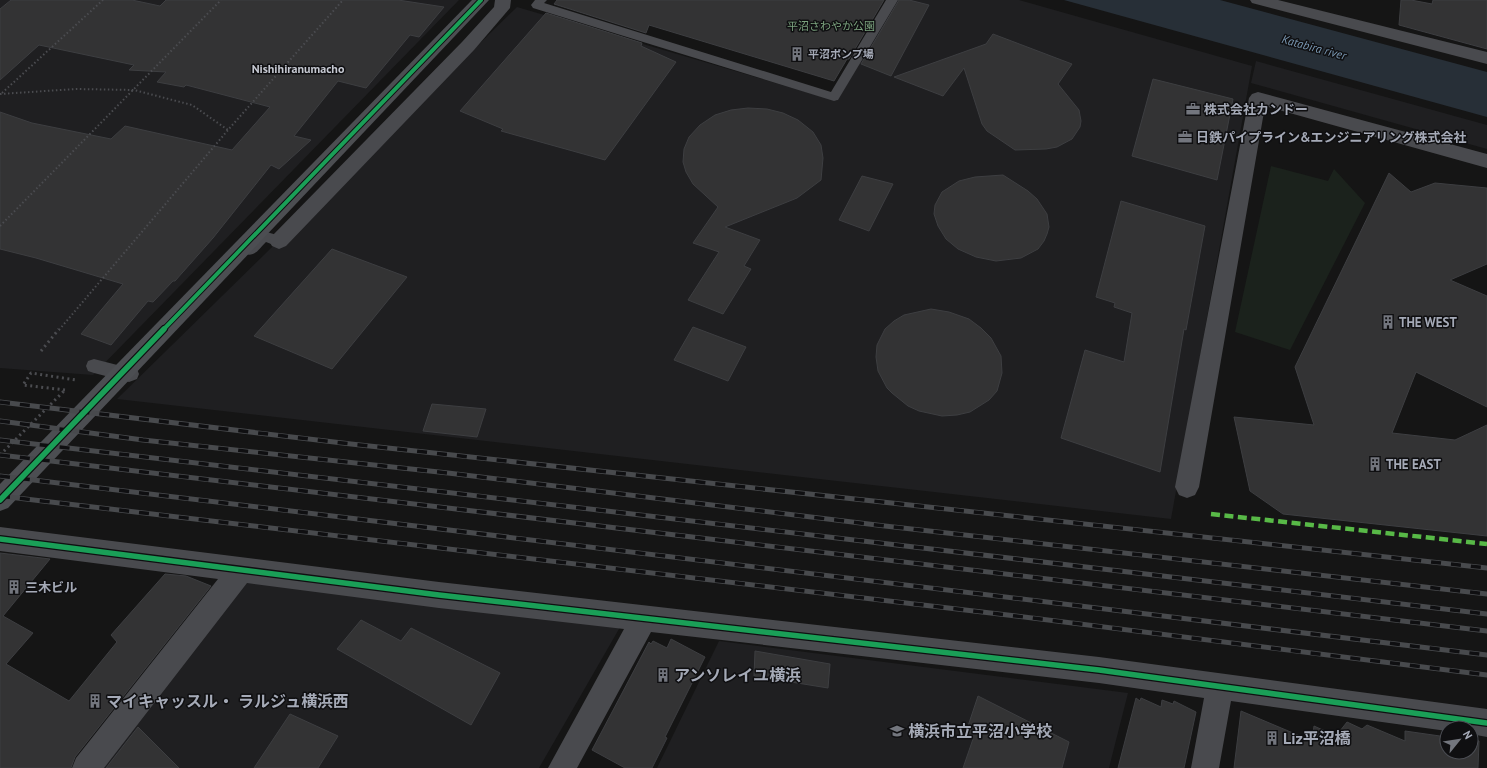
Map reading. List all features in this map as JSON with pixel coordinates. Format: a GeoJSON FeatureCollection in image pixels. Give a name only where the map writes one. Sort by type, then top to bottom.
{"type":"FeatureCollection","features":[{"type":"Feature","properties":{"kind":"street"},"geometry":{"type":"LineString","coordinates":[[0,500],[481,0]]}},
{"type":"Feature","properties":{"kind":"street"},"geometry":{"type":"LineString","coordinates":[[279,241],[468,46],[502,8],[503,0]]}},
{"type":"Feature","properties":{"kind":"street"},"geometry":{"type":"LineString","coordinates":[[1262,1],[1487,58]]}},
{"type":"Feature","properties":{"kind":"street"},"geometry":{"type":"LineString","coordinates":[[1187,487],[1258,98],[1487,161]]}},
{"type":"Feature","properties":{"kind":"street"},"geometry":{"type":"LineString","coordinates":[[0,539],[241,570],[1099,670],[1487,723]]}},
{"type":"Feature","properties":{"kind":"street"},"geometry":{"type":"LineString","coordinates":[[86,768],[241,570]]}},
{"type":"Feature","properties":{"kind":"street"},"geometry":{"type":"LineString","coordinates":[[562,768],[644,618]]}},
{"type":"Feature","properties":{"kind":"street"},"geometry":{"type":"LineString","coordinates":[[1205,768],[1220,686]]}},
{"type":"Feature","properties":{"kind":"lane"},"geometry":{"type":"LineString","coordinates":[[541,0],[537,5],[834,97],[892,0]]}},
{"type":"Feature","properties":{"kind":"lane"},"geometry":{"type":"LineString","coordinates":[[94,366],[129,376],[263,236],[279,241]]}},
{"type":"Feature","properties":{"kind":"path"},"geometry":{"type":"LineString","coordinates":[[0,94],[103,0]]}},
{"type":"Feature","properties":{"kind":"path"},"geometry":{"type":"LineString","coordinates":[[0,226],[221,0]]}},
{"type":"Feature","properties":{"kind":"path"},"geometry":{"type":"LineString","coordinates":[[41,351],[228,130],[343,0]]}},
{"type":"Feature","properties":{"kind":"path"},"geometry":{"type":"LineString","coordinates":[[0,94],[76,89],[134,90],[192,105],[228,130]]}},
{"type":"Feature","properties":{"kind":"path"},"geometry":{"type":"LineString","coordinates":[[0,455],[65,390],[23,386],[31,373],[77,380]]}},
{"type":"Feature","properties":{"kind":"shaded area"},"geometry":{"type":"Polygon","coordinates":[[[0,0],[459,0],[93,375],[0,368],[0,0]]]}},
{"type":"Feature","properties":{"kind":"shaded area"},"geometry":{"type":"Polygon","coordinates":[[[898,0],[1019,0],[1252,66],[1171,519],[117,399],[517,7],[837,101],[898,0]]]}},
{"type":"Feature","properties":{"kind":"shaded area"},"geometry":{"type":"Polygon","coordinates":[[[1256,61],[1487,125],[1487,149],[1251,83],[1256,61]]]}},
{"type":"Feature","properties":{"kind":"shaded area"},"geometry":{"type":"Polygon","coordinates":[[[1271,166],[1328,181],[1334,169],[1365,203],[1290,350],[1235,332],[1271,166]]]}},
{"type":"Feature","properties":{"kind":"shaded area"},"geometry":{"type":"Polygon","coordinates":[[[242,579],[623,622],[539,768],[95,768],[242,579]]]}},
{"type":"Feature","properties":{"kind":"shaded area","name":"横浜市立平沼小学校"},"geometry":{"type":"Polygon","coordinates":[[[719,641],[1128,693],[1109,768],[657,768],[719,641]]]}},
{"type":"Feature","properties":{"kind":"water","name":"Katabira river"},"geometry":{"type":"Polygon","coordinates":[[[1064,0],[1220,0],[1487,72],[1487,117],[1064,0]]]}},
{"type":"Feature","properties":{"kind":"building"},"geometry":{"type":"Polygon","coordinates":[[[11,0],[132,0],[160,6],[166,0],[398,0],[444,7],[419,37],[410,35],[366,88],[338,81],[294,136],[311,140],[279,169],[271,165],[213,238],[175,281],[173,281],[153,302],[148,301],[111,345],[81,334],[123,284],[0,249],[0,112],[32,123],[111,139],[125,126],[232,150],[270,107],[186,85],[184,87],[157,82],[166,72],[129,70],[134,65],[39,45],[0,80],[0,9],[11,0]]]}},
{"type":"Feature","properties":{"kind":"building","name":"平沼ポンプ場"},"geometry":{"type":"Polygon","coordinates":[[[557,0],[884,0],[849,59],[847,59],[834,81],[649,25],[646,33],[554,4],[557,0]]]}},
{"type":"Feature","properties":{"kind":"building"},"geometry":{"type":"Polygon","coordinates":[[[899,0],[909,0],[929,5],[891,76],[861,64],[899,0]]]}},
{"type":"Feature","properties":{"kind":"building"},"geometry":{"type":"Polygon","coordinates":[[[1401,0],[1411,0],[1432,4],[1433,0],[1487,0],[1487,49],[1399,25],[1401,0]]]}},
{"type":"Feature","properties":{"kind":"building"},"geometry":{"type":"Polygon","coordinates":[[[546,13],[642,43],[641,46],[676,62],[605,160],[501,131],[503,129],[460,111],[546,13]]]}},
{"type":"Feature","properties":{"kind":"building"},"geometry":{"type":"Polygon","coordinates":[[[993,34],[1072,64],[1058,84],[1079,110],[1081,121],[1080,127],[1072,139],[1057,147],[1046,149],[1015,150],[987,131],[982,124],[964,68],[943,96],[894,77],[986,44],[993,34]]]}},
{"type":"Feature","properties":{"kind":"building"},"geometry":{"type":"Polygon","coordinates":[[[1153,79],[1233,99],[1217,180],[1132,156],[1153,79]]]}},
{"type":"Feature","properties":{"kind":"building"},"geometry":{"type":"Polygon","coordinates":[[[748,108],[767,109],[783,113],[798,120],[813,132],[821,145],[823,158],[821,180],[797,198],[725,227],[760,240],[744,266],[751,269],[723,314],[688,300],[719,252],[693,243],[718,207],[693,184],[686,172],[683,162],[684,149],[689,137],[700,125],[715,115],[731,110],[748,108]]]}},
{"type":"Feature","properties":{"kind":"building"},"geometry":{"type":"Polygon","coordinates":[[[1389,173],[1411,192],[1435,183],[1487,188],[1487,264],[1450,280],[1487,296],[1487,407],[1416,372],[1392,433],[1455,440],[1487,425],[1487,536],[1283,514],[1250,491],[1234,417],[1314,425],[1295,367],[1389,173]]]}},
{"type":"Feature","properties":{"kind":"building"},"geometry":{"type":"Polygon","coordinates":[[[1003,175],[1028,191],[1037,199],[1047,214],[1049,227],[1044,241],[1038,249],[1021,258],[996,261],[976,257],[958,249],[946,239],[938,226],[934,214],[935,205],[942,192],[959,181],[975,177],[1003,175]]]}},
{"type":"Feature","properties":{"kind":"building"},"geometry":{"type":"Polygon","coordinates":[[[862,176],[893,184],[869,231],[839,220],[862,176]]]}},
{"type":"Feature","properties":{"kind":"building"},"geometry":{"type":"Polygon","coordinates":[[[1121,201],[1205,226],[1186,330],[1184,329],[1160,472],[1061,438],[1085,350],[1124,362],[1132,313],[1114,307],[1115,303],[1096,297],[1121,201]]]}},
{"type":"Feature","properties":{"kind":"building"},"geometry":{"type":"Polygon","coordinates":[[[332,249],[407,277],[332,369],[254,336],[332,249]]]}},
{"type":"Feature","properties":{"kind":"building"},"geometry":{"type":"Polygon","coordinates":[[[931,309],[949,312],[969,319],[991,338],[1001,356],[1002,373],[997,391],[989,400],[970,412],[942,416],[919,411],[908,406],[892,393],[887,388],[878,371],[876,357],[877,345],[885,329],[904,315],[931,309]]]}},
{"type":"Feature","properties":{"kind":"building"},"geometry":{"type":"Polygon","coordinates":[[[693,327],[746,347],[728,381],[674,360],[693,327]]]}},
{"type":"Feature","properties":{"kind":"building"},"geometry":{"type":"Polygon","coordinates":[[[432,404],[486,409],[477,437],[423,431],[432,404]]]}},
{"type":"Feature","properties":{"kind":"building","name":"マイキャッスル・ ラルジュ横浜西"},"geometry":{"type":"Polygon","coordinates":[[[0,553],[50,559],[3,616],[33,633],[6,664],[69,701],[117,642],[111,635],[165,574],[186,576],[211,586],[75,757],[71,768],[0,768],[0,553]]]}},
{"type":"Feature","properties":{"kind":"building"},"geometry":{"type":"Polygon","coordinates":[[[361,620],[401,641],[411,628],[500,673],[471,725],[337,649],[361,620]]]}},
{"type":"Feature","properties":{"kind":"building","name":"アンソレイユ横浜"},"geometry":{"type":"Polygon","coordinates":[[[671,639],[705,657],[665,737],[667,738],[652,768],[625,768],[592,750],[649,642],[651,644],[653,641],[667,648],[671,639]]]}},
{"type":"Feature","properties":{"kind":"building"},"geometry":{"type":"Polygon","coordinates":[[[755,651],[830,664],[828,688],[754,676],[755,651]]]}},
{"type":"Feature","properties":{"kind":"building"},"geometry":{"type":"Polygon","coordinates":[[[978,696],[1069,742],[1062,768],[963,768],[973,739],[965,735],[978,696]]]}},
{"type":"Feature","properties":{"kind":"building"},"geometry":{"type":"Polygon","coordinates":[[[1136,698],[1140,701],[1141,698],[1161,707],[1162,700],[1173,704],[1174,701],[1196,712],[1184,768],[1118,768],[1136,698]]]}},
{"type":"Feature","properties":{"kind":"building"},"geometry":{"type":"Polygon","coordinates":[[[1241,711],[1312,741],[1314,726],[1336,736],[1347,722],[1362,729],[1367,725],[1405,741],[1405,731],[1439,736],[1439,760],[1478,760],[1478,768],[1234,768],[1241,711]]]}},
{"type":"Feature","properties":{"kind":"building"},"geometry":{"type":"Polygon","coordinates":[[[290,714],[338,736],[318,768],[254,768],[290,714]]]}},
{"type":"Feature","properties":{"kind":"building"},"geometry":{"type":"Polygon","coordinates":[[[138,727],[179,768],[106,768],[138,727]]]}},
{"type":"Feature","properties":{"kind":"railway"},"geometry":{"type":"LineString","coordinates":[[0,402],[351,444],[1487,568]]}},
{"type":"Feature","properties":{"kind":"railway"},"geometry":{"type":"LineString","coordinates":[[0,421],[143,440],[448,473],[885,526],[1487,594]]}},
{"type":"Feature","properties":{"kind":"railway"},"geometry":{"type":"LineString","coordinates":[[0,440],[1487,614]]}},
{"type":"Feature","properties":{"kind":"railway"},"geometry":{"type":"LineString","coordinates":[[0,455],[1487,631]]}},
{"type":"Feature","properties":{"kind":"railway"},"geometry":{"type":"LineString","coordinates":[[0,476],[1487,655]]}},
{"type":"Feature","properties":{"kind":"railway"},"geometry":{"type":"LineString","coordinates":[[0,496],[1016,616],[1487,675]]}},
{"type":"Feature","properties":{"kind":"marked path"},"geometry":{"type":"LineString","coordinates":[[1211,514],[1487,544]]}},
{"type":"Feature","properties":{"kind":"cycle path"},"geometry":{"type":"LineString","coordinates":[[0,500],[481,0]]}},
{"type":"Feature","properties":{"kind":"cycle path"},"geometry":{"type":"LineString","coordinates":[[0,539],[439,595],[1099,670],[1487,723]]}},
{"type":"Feature","properties":{"kind":"place","name":"平沼ポンプ場"},"geometry":{"type":"Point","coordinates":[797,54]}},
{"type":"Feature","properties":{"kind":"place","name":"株式会社カンドー"},"geometry":{"type":"Point","coordinates":[1193,109]}},
{"type":"Feature","properties":{"kind":"place","name":"日鉄パイプライン&エンジニアリング株式会社"},"geometry":{"type":"Point","coordinates":[1185,137]}},
{"type":"Feature","properties":{"kind":"place","name":"THE WEST"},"geometry":{"type":"Point","coordinates":[1388,322]}},
{"type":"Feature","properties":{"kind":"place","name":"THE EAST"},"geometry":{"type":"Point","coordinates":[1375,464]}},
{"type":"Feature","properties":{"kind":"place","name":"三木ビル"},"geometry":{"type":"Point","coordinates":[14,587]}},
{"type":"Feature","properties":{"kind":"place","name":"アンソレイユ横浜"},"geometry":{"type":"Point","coordinates":[663,675]}},
{"type":"Feature","properties":{"kind":"place","name":"マイキャッスル・ ラルジュ横浜西"},"geometry":{"type":"Point","coordinates":[95,701]}},
{"type":"Feature","properties":{"kind":"place","name":"横浜市立平沼小学校"},"geometry":{"type":"Point","coordinates":[897,731]}},
{"type":"Feature","properties":{"kind":"place","name":"Liz平沼橋"},"geometry":{"type":"Point","coordinates":[1272,738]}},
{"type":"Feature","properties":{"kind":"district","name":"Nishihiranumacho"},"geometry":{"type":"Point","coordinates":[298,68]}},
{"type":"Feature","properties":{"kind":"park label","name":"平沼さわやか公園"},"geometry":{"type":"Point","coordinates":[831,26]}}]}
